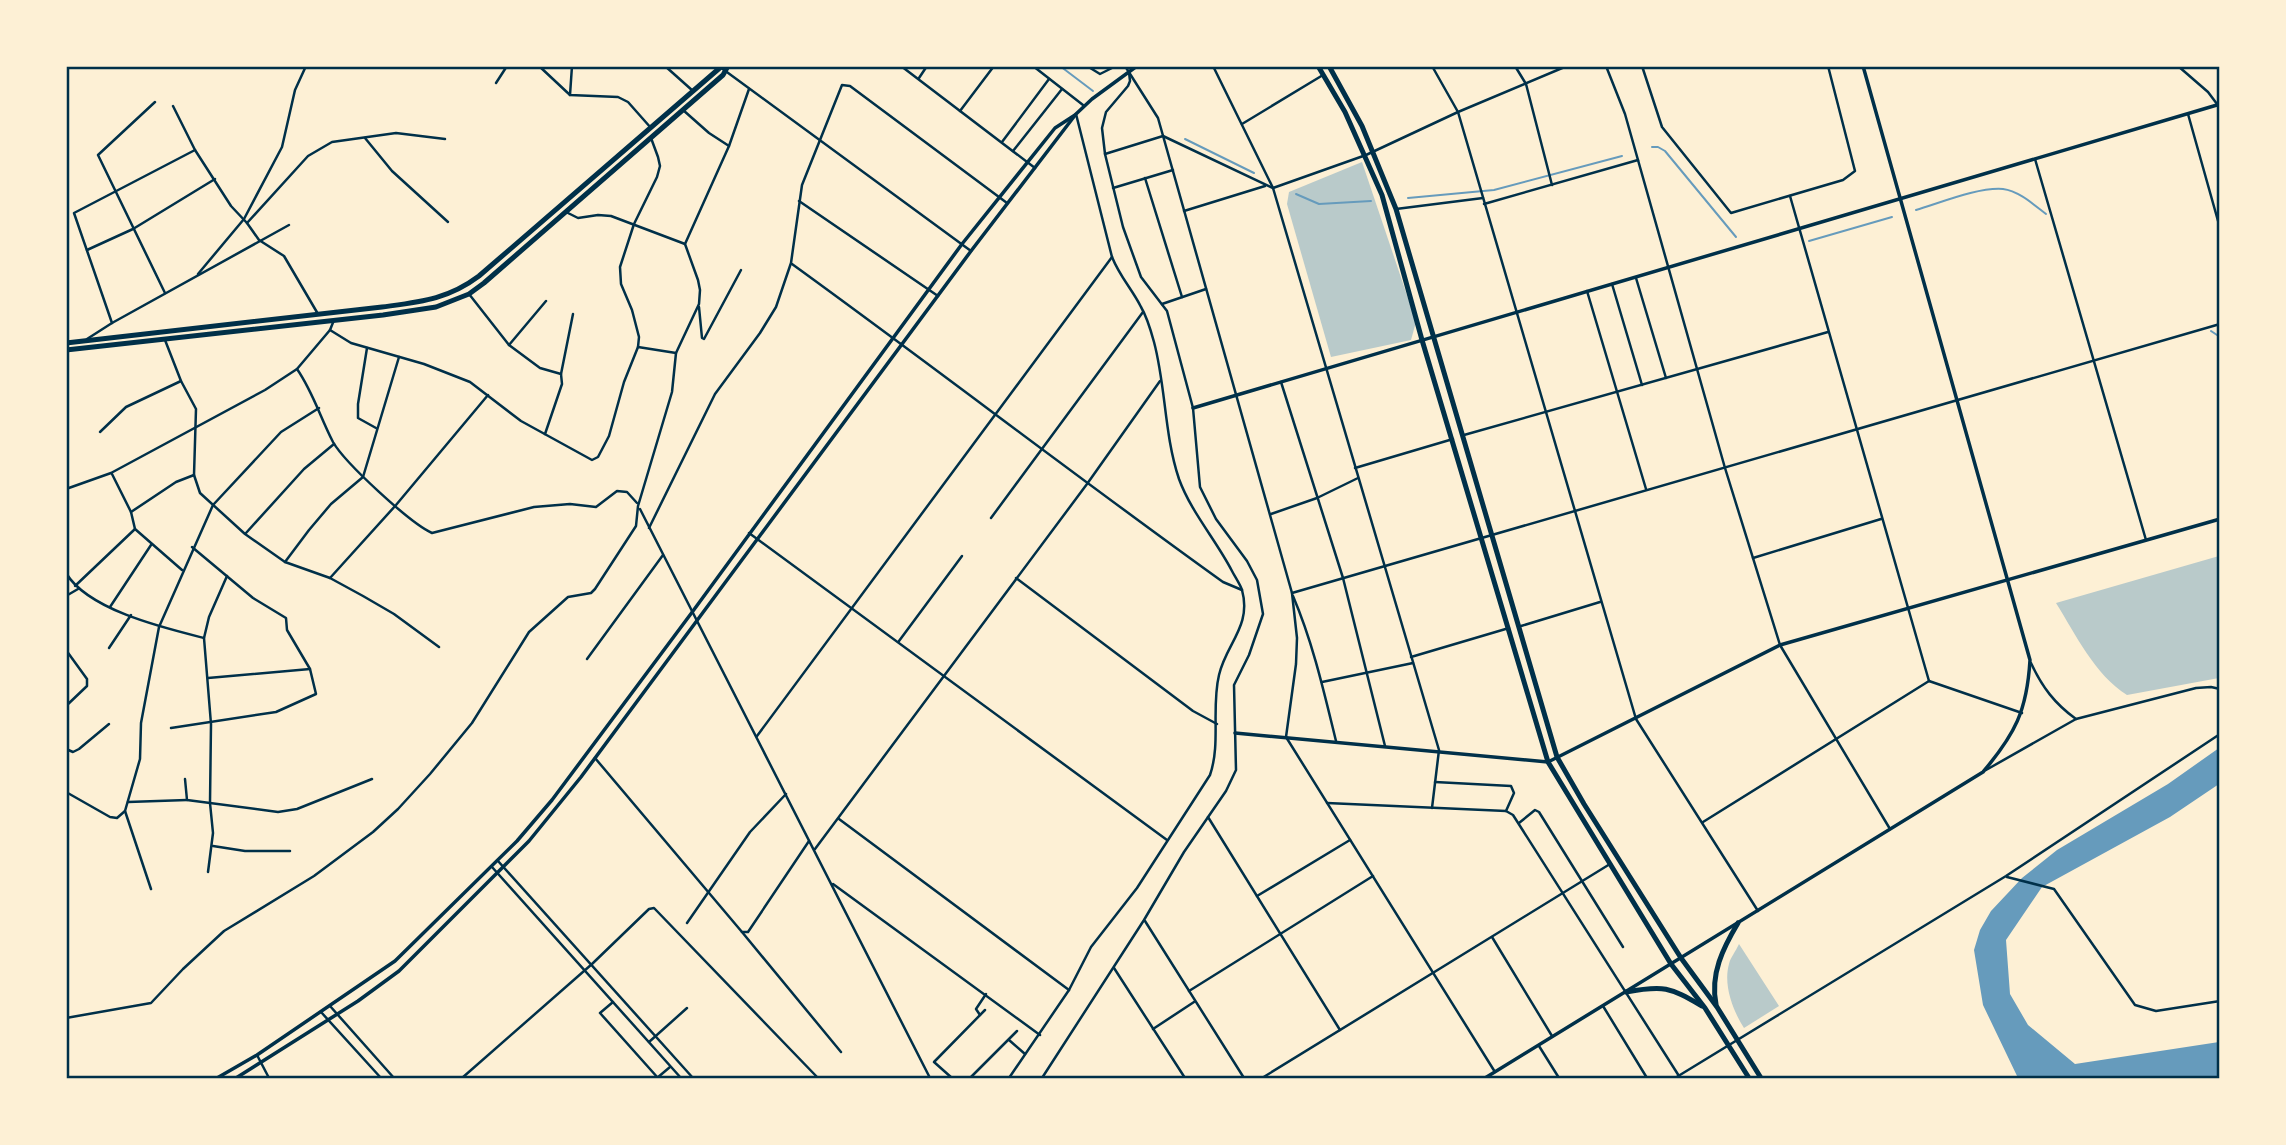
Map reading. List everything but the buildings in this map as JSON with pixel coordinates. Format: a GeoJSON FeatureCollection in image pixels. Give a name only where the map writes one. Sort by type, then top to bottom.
{"type":"FeatureCollection","features":[{"type":"Feature","properties":{"kind":"highway"},"geometry":{"type":"LineString","coordinates":[[1318,66],[1345,111],[1382,195],[1422,340],[1548,761],[1671,964],[1706,1009],[1749,1079]]}},
{"type":"Feature","properties":{"kind":"highway"},"geometry":{"type":"LineString","coordinates":[[66,343],[433,300],[465,286],[693,91],[724,68]]}},
{"type":"Feature","properties":{"kind":"highway"},"geometry":{"type":"LineString","coordinates":[[66,350],[165,341],[436,307],[470,293],[682,110],[724,68]]}},
{"type":"Feature","properties":{"kind":"highway"},"geometry":{"type":"LineString","coordinates":[[1333,68],[1354,108],[1396,209],[1557,757],[1681,958],[1717,1007],[1761,1079]]}},
{"type":"Feature","properties":{"kind":"highway"},"geometry":{"type":"LineString","coordinates":[[1717,1007],[1716,971],[1726,944],[1738,923]]}},
{"type":"Feature","properties":{"kind":"highway"},"geometry":{"type":"LineString","coordinates":[[1626,992],[1654,987],[1673,989],[1706,1009]]}},
{"type":"Feature","properties":{"kind":"street"},"geometry":{"type":"LineString","coordinates":[[195,276],[244,219],[282,147],[295,90],[306,66]]}},
{"type":"Feature","properties":{"kind":"street"},"geometry":{"type":"LineString","coordinates":[[495,83],[508,66]]}},
{"type":"Feature","properties":{"kind":"street"},"geometry":{"type":"LineString","coordinates":[[539,66],[570,95],[618,97],[628,102],[651,128]]}},
{"type":"Feature","properties":{"kind":"street"},"geometry":{"type":"LineString","coordinates":[[570,95],[572,66]]}},
{"type":"Feature","properties":{"kind":"street"},"geometry":{"type":"LineString","coordinates":[[665,66],[693,91]]}},
{"type":"Feature","properties":{"kind":"street"},"geometry":{"type":"LineString","coordinates":[[901,66],[1035,168]]}},
{"type":"Feature","properties":{"kind":"street"},"geometry":{"type":"LineString","coordinates":[[918,79],[927,66]]}},
{"type":"Feature","properties":{"kind":"street"},"geometry":{"type":"LineString","coordinates":[[960,111],[994,66]]}},
{"type":"Feature","properties":{"kind":"street"},"geometry":{"type":"LineString","coordinates":[[1033,66],[1084,106]]}},
{"type":"Feature","properties":{"kind":"street"},"geometry":{"type":"LineString","coordinates":[[1087,66],[1100,74],[1116,66]]}},
{"type":"Feature","properties":{"kind":"street"},"geometry":{"type":"LineString","coordinates":[[1125,66],[1154,110],[1163,136],[1292,593],[1304,622],[1322,682],[1336,742]]}},
{"type":"Feature","properties":{"kind":"street"},"geometry":{"type":"LineString","coordinates":[[236,1079],[399,971],[530,841],[698,621],[971,251],[1076,114],[1137,66]]}},
{"type":"Feature","properties":{"kind":"street"},"geometry":{"type":"LineString","coordinates":[[1213,66],[1273,188],[1439,750],[1432,808]]}},
{"type":"Feature","properties":{"kind":"street"},"geometry":{"type":"LineString","coordinates":[[1432,66],[1458,112],[1636,719],[1758,911]]}},
{"type":"Feature","properties":{"kind":"street"},"geometry":{"type":"LineString","coordinates":[[1515,66],[1526,84],[1552,185]]}},
{"type":"Feature","properties":{"kind":"street"},"geometry":{"type":"LineString","coordinates":[[1105,154],[1163,136],[1273,188],[1366,155],[1567,66]]}},
{"type":"Feature","properties":{"kind":"street"},"geometry":{"type":"LineString","coordinates":[[1606,66],[1625,114],[1725,468],[1780,645],[1890,829]]}},
{"type":"Feature","properties":{"kind":"street"},"geometry":{"type":"LineString","coordinates":[[1642,66],[1662,127],[1731,213],[1843,180],[1855,171],[1828,66]]}},
{"type":"Feature","properties":{"kind":"street"},"geometry":{"type":"LineString","coordinates":[[1863,66],[2030,660],[2039,681],[2057,705],[2076,719]]}},
{"type":"Feature","properties":{"kind":"street"},"geometry":{"type":"LineString","coordinates":[[1193,408],[2218,106],[2208,92],[2178,66]]}},
{"type":"Feature","properties":{"kind":"street"},"geometry":{"type":"LineString","coordinates":[[724,68],[971,251]]}},
{"type":"Feature","properties":{"kind":"street"},"geometry":{"type":"LineString","coordinates":[[1042,1079],[1114,968],[1184,852],[1226,791],[1236,770],[1234,685],[1249,655],[1263,614],[1257,580],[1247,561],[1216,519],[1200,487],[1193,408],[1167,311],[1141,277],[1123,227],[1113,188],[1105,154],[1103,119],[1128,86],[1129,72]]}},
{"type":"Feature","properties":{"kind":"street"},"geometry":{"type":"LineString","coordinates":[[1242,125],[1323,75]]}},
{"type":"Feature","properties":{"kind":"street"},"geometry":{"type":"LineString","coordinates":[[1002,142],[1049,79]]}},
{"type":"Feature","properties":{"kind":"street"},"geometry":{"type":"LineString","coordinates":[[649,529],[715,394],[776,307],[791,263],[802,185],[840,87],[848,85],[1007,203]]}},
{"type":"Feature","properties":{"kind":"street"},"geometry":{"type":"LineString","coordinates":[[741,270],[704,339],[702,338],[700,290],[685,244],[729,146],[749,89]]}},
{"type":"Feature","properties":{"kind":"street"},"geometry":{"type":"LineString","coordinates":[[1013,151],[1062,89]]}},
{"type":"Feature","properties":{"kind":"street"},"geometry":{"type":"LineString","coordinates":[[155,102],[98,155],[164,293]]}},
{"type":"Feature","properties":{"kind":"street"},"geometry":{"type":"LineString","coordinates":[[173,106],[195,150],[231,206],[259,240],[284,256],[318,314]]}},
{"type":"Feature","properties":{"kind":"street"},"geometry":{"type":"LineString","coordinates":[[682,110],[729,146]]}},
{"type":"Feature","properties":{"kind":"street"},"geometry":{"type":"LineString","coordinates":[[217,1079],[395,961],[498,861],[552,800],[892,337],[999,196],[1055,128],[1076,114]]}},
{"type":"Feature","properties":{"kind":"street"},"geometry":{"type":"LineString","coordinates":[[1009,1079],[1069,990],[1091,947],[1137,888],[1210,775],[1215,760],[1218,676],[1224,659],[1240,634],[1244,618],[1242,590],[1180,480],[1170,443],[1154,342],[1143,312],[1119,274],[1112,257],[1076,114]]}},
{"type":"Feature","properties":{"kind":"street"},"geometry":{"type":"LineString","coordinates":[[2188,114],[2220,228]]}},
{"type":"Feature","properties":{"kind":"street"},"geometry":{"type":"LineString","coordinates":[[247,223],[308,156],[332,142],[396,133],[446,139]]}},
{"type":"Feature","properties":{"kind":"street"},"geometry":{"type":"LineString","coordinates":[[365,138],[392,171],[448,222]]}},
{"type":"Feature","properties":{"kind":"street"},"geometry":{"type":"LineString","coordinates":[[330,330],[351,343],[470,382],[521,421],[592,460],[598,457],[609,436],[624,382],[638,347],[639,337],[621,284],[620,267],[634,224],[660,166],[650,138]]}},
{"type":"Feature","properties":{"kind":"street"},"geometry":{"type":"LineString","coordinates":[[112,323],[74,214],[195,150]]}},
{"type":"Feature","properties":{"kind":"street"},"geometry":{"type":"LineString","coordinates":[[2035,159],[2146,540]]}},
{"type":"Feature","properties":{"kind":"street"},"geometry":{"type":"LineString","coordinates":[[1484,204],[1638,160]]}},
{"type":"Feature","properties":{"kind":"street"},"geometry":{"type":"LineString","coordinates":[[1113,188],[1173,170]]}},
{"type":"Feature","properties":{"kind":"street"},"geometry":{"type":"LineString","coordinates":[[1145,178],[1182,297]]}},
{"type":"Feature","properties":{"kind":"street"},"geometry":{"type":"LineString","coordinates":[[87,250],[133,229],[215,179]]}},
{"type":"Feature","properties":{"kind":"street"},"geometry":{"type":"LineString","coordinates":[[1184,211],[1266,186]]}},
{"type":"Feature","properties":{"kind":"street"},"geometry":{"type":"LineString","coordinates":[[1790,196],[1929,681]]}},
{"type":"Feature","properties":{"kind":"street"},"geometry":{"type":"LineString","coordinates":[[1396,209],[1482,197]]}},
{"type":"Feature","properties":{"kind":"street"},"geometry":{"type":"LineString","coordinates":[[799,201],[938,296]]}},
{"type":"Feature","properties":{"kind":"street"},"geometry":{"type":"LineString","coordinates":[[564,211],[578,218],[611,216],[685,244]]}},
{"type":"Feature","properties":{"kind":"street"},"geometry":{"type":"LineString","coordinates":[[74,349],[164,293],[289,225]]}},
{"type":"Feature","properties":{"kind":"street"},"geometry":{"type":"LineString","coordinates":[[757,736],[1112,257]]}},
{"type":"Feature","properties":{"kind":"street"},"geometry":{"type":"LineString","coordinates":[[791,263],[1087,484],[1223,582],[1242,590]]}},
{"type":"Feature","properties":{"kind":"street"},"geometry":{"type":"LineString","coordinates":[[1636,277],[1666,378]]}},
{"type":"Feature","properties":{"kind":"street"},"geometry":{"type":"LineString","coordinates":[[1612,284],[1642,385]]}},
{"type":"Feature","properties":{"kind":"street"},"geometry":{"type":"LineString","coordinates":[[1162,304],[1206,289]]}},
{"type":"Feature","properties":{"kind":"street"},"geometry":{"type":"LineString","coordinates":[[1587,291],[1646,490]]}},
{"type":"Feature","properties":{"kind":"street"},"geometry":{"type":"LineString","coordinates":[[470,293],[509,345],[540,368],[561,374]]}},
{"type":"Feature","properties":{"kind":"street"},"geometry":{"type":"LineString","coordinates":[[509,345],[546,301]]}},
{"type":"Feature","properties":{"kind":"street"},"geometry":{"type":"LineString","coordinates":[[66,1018],[151,1003],[224,931],[314,876],[373,832],[398,809],[472,723],[529,632],[568,597],[591,593],[595,589],[636,526],[638,506],[672,392],[676,353],[699,304]]}},
{"type":"Feature","properties":{"kind":"street"},"geometry":{"type":"LineString","coordinates":[[990,518],[1143,312]]}},
{"type":"Feature","properties":{"kind":"street"},"geometry":{"type":"LineString","coordinates":[[545,435],[562,384],[561,374],[573,314]]}},
{"type":"Feature","properties":{"kind":"street"},"geometry":{"type":"LineString","coordinates":[[66,489],[111,473],[265,390],[297,369],[330,330],[334,320]]}},
{"type":"Feature","properties":{"kind":"street"},"geometry":{"type":"LineString","coordinates":[[1292,593],[2220,324]]}},
{"type":"Feature","properties":{"kind":"street"},"geometry":{"type":"LineString","coordinates":[[164,331],[165,341],[181,381],[194,402],[197,428],[194,475],[200,493],[245,534],[285,562],[330,578],[394,614],[439,647]]}},
{"type":"Feature","properties":{"kind":"street"},"geometry":{"type":"LineString","coordinates":[[1461,436],[1829,331]]}},
{"type":"Feature","properties":{"kind":"street"},"geometry":{"type":"LineString","coordinates":[[638,347],[676,353]]}},
{"type":"Feature","properties":{"kind":"street"},"geometry":{"type":"LineString","coordinates":[[367,348],[358,418],[377,428]]}},
{"type":"Feature","properties":{"kind":"street"},"geometry":{"type":"LineString","coordinates":[[285,562],[331,504],[363,477],[398,357]]}},
{"type":"Feature","properties":{"kind":"street"},"geometry":{"type":"LineString","coordinates":[[297,369],[310,387],[334,444],[363,477],[410,519],[432,533],[534,507],[570,505],[596,508],[617,491],[627,492],[638,506],[693,611],[930,1079]]}},
{"type":"Feature","properties":{"kind":"street"},"geometry":{"type":"LineString","coordinates":[[814,849],[1087,484],[1160,380]]}},
{"type":"Feature","properties":{"kind":"street"},"geometry":{"type":"LineString","coordinates":[[100,432],[128,406],[181,381]]}},
{"type":"Feature","properties":{"kind":"street"},"geometry":{"type":"LineString","coordinates":[[1280,382],[1343,579],[1385,746]]}},
{"type":"Feature","properties":{"kind":"street"},"geometry":{"type":"LineString","coordinates":[[330,578],[396,505],[488,395]]}},
{"type":"Feature","properties":{"kind":"street"},"geometry":{"type":"LineString","coordinates":[[841,407],[851,414]]}},
{"type":"Feature","properties":{"kind":"street"},"geometry":{"type":"LineString","coordinates":[[66,792],[110,817],[117,818],[125,811],[139,759],[141,723],[159,627],[192,547],[213,505],[281,432],[319,408]]}},
{"type":"Feature","properties":{"kind":"street"},"geometry":{"type":"LineString","coordinates":[[1355,468],[1453,439]]}},
{"type":"Feature","properties":{"kind":"street"},"geometry":{"type":"LineString","coordinates":[[245,534],[304,469],[334,444]]}},
{"type":"Feature","properties":{"kind":"street"},"geometry":{"type":"LineString","coordinates":[[800,464],[809,471]]}},
{"type":"Feature","properties":{"kind":"street"},"geometry":{"type":"LineString","coordinates":[[111,473],[131,512],[135,529],[182,570]]}},
{"type":"Feature","properties":{"kind":"street"},"geometry":{"type":"LineString","coordinates":[[131,512],[176,482],[194,475]]}},
{"type":"Feature","properties":{"kind":"street"},"geometry":{"type":"LineString","coordinates":[[1270,515],[1317,498],[1358,478]]}},
{"type":"Feature","properties":{"kind":"street"},"geometry":{"type":"LineString","coordinates":[[1753,558],[1882,519]]}},
{"type":"Feature","properties":{"kind":"street"},"geometry":{"type":"LineString","coordinates":[[1235,733],[1548,761],[1780,645],[2220,519]]}},
{"type":"Feature","properties":{"kind":"street"},"geometry":{"type":"LineString","coordinates":[[66,596],[135,529]]}},
{"type":"Feature","properties":{"kind":"street"},"geometry":{"type":"LineString","coordinates":[[749,533],[1168,840]]}},
{"type":"Feature","properties":{"kind":"street"},"geometry":{"type":"LineString","coordinates":[[110,607],[151,544]]}},
{"type":"Feature","properties":{"kind":"street"},"geometry":{"type":"LineString","coordinates":[[171,728],[276,712],[316,694],[310,669],[287,631],[286,618],[253,598],[192,547]]}},
{"type":"Feature","properties":{"kind":"street"},"geometry":{"type":"LineString","coordinates":[[587,659],[663,555]]}},
{"type":"Feature","properties":{"kind":"street"},"geometry":{"type":"LineString","coordinates":[[899,641],[962,556]]}},
{"type":"Feature","properties":{"kind":"street"},"geometry":{"type":"LineString","coordinates":[[66,573],[87,596],[110,607],[159,627],[204,638]]}},
{"type":"Feature","properties":{"kind":"street"},"geometry":{"type":"LineString","coordinates":[[208,873],[213,833],[210,803],[211,724],[204,638],[209,617],[227,576]]}},
{"type":"Feature","properties":{"kind":"street"},"geometry":{"type":"LineString","coordinates":[[1015,578],[1193,711],[1217,724]]}},
{"type":"Feature","properties":{"kind":"street"},"geometry":{"type":"LineString","coordinates":[[1292,593],[1297,638],[1296,664],[1286,737],[1495,1072]]}},
{"type":"Feature","properties":{"kind":"street"},"geometry":{"type":"LineString","coordinates":[[1518,627],[1600,602]]}},
{"type":"Feature","properties":{"kind":"street"},"geometry":{"type":"LineString","coordinates":[[109,648],[131,615]]}},
{"type":"Feature","properties":{"kind":"street"},"geometry":{"type":"LineString","coordinates":[[1411,657],[1509,628]]}},
{"type":"Feature","properties":{"kind":"street"},"geometry":{"type":"LineString","coordinates":[[66,650],[87,680],[87,686],[66,706]]}},
{"type":"Feature","properties":{"kind":"street"},"geometry":{"type":"LineString","coordinates":[[1983,772],[2006,745],[2022,713],[2028,689],[2030,660]]}},
{"type":"Feature","properties":{"kind":"street"},"geometry":{"type":"LineString","coordinates":[[1322,682],[1413,663]]}},
{"type":"Feature","properties":{"kind":"street"},"geometry":{"type":"LineString","coordinates":[[208,678],[310,669]]}},
{"type":"Feature","properties":{"kind":"street"},"geometry":{"type":"LineString","coordinates":[[1929,681],[2022,713]]}},
{"type":"Feature","properties":{"kind":"street"},"geometry":{"type":"LineString","coordinates":[[1702,823],[1929,681]]}},
{"type":"Feature","properties":{"kind":"street"},"geometry":{"type":"LineString","coordinates":[[1485,1079],[1983,772],[2076,719],[2196,688],[2220,689]]}},
{"type":"Feature","properties":{"kind":"street"},"geometry":{"type":"LineString","coordinates":[[66,749],[73,752],[79,749],[109,724]]}},
{"type":"Feature","properties":{"kind":"street"},"geometry":{"type":"LineString","coordinates":[[1327,803],[1506,811],[1519,823],[1677,1077],[2006,876],[2220,734]]}},
{"type":"Feature","properties":{"kind":"street"},"geometry":{"type":"LineString","coordinates":[[595,758],[841,1052]]}},
{"type":"Feature","properties":{"kind":"street"},"geometry":{"type":"LineString","coordinates":[[185,779],[187,800]]}},
{"type":"Feature","properties":{"kind":"street"},"geometry":{"type":"LineString","coordinates":[[128,802],[187,800],[278,812],[297,809],[372,779]]}},
{"type":"Feature","properties":{"kind":"street"},"geometry":{"type":"LineString","coordinates":[[1435,782],[1511,786],[1514,793],[1506,811]]}},
{"type":"Feature","properties":{"kind":"street"},"geometry":{"type":"LineString","coordinates":[[687,923],[750,832],[786,794]]}},
{"type":"Feature","properties":{"kind":"street"},"geometry":{"type":"LineString","coordinates":[[125,811],[151,889]]}},
{"type":"Feature","properties":{"kind":"street"},"geometry":{"type":"LineString","coordinates":[[1519,823],[1531,811],[1539,812],[1623,947]]}},
{"type":"Feature","properties":{"kind":"street"},"geometry":{"type":"LineString","coordinates":[[1208,817],[1340,1030]]}},
{"type":"Feature","properties":{"kind":"street"},"geometry":{"type":"LineString","coordinates":[[838,818],[1069,990]]}},
{"type":"Feature","properties":{"kind":"street"},"geometry":{"type":"LineString","coordinates":[[742,932],[748,932],[810,840]]}},
{"type":"Feature","properties":{"kind":"street"},"geometry":{"type":"LineString","coordinates":[[1257,896],[1350,840]]}},
{"type":"Feature","properties":{"kind":"street"},"geometry":{"type":"LineString","coordinates":[[212,846],[245,851],[290,851]]}},
{"type":"Feature","properties":{"kind":"street"},"geometry":{"type":"LineString","coordinates":[[498,861],[694,1079]]}},
{"type":"Feature","properties":{"kind":"street"},"geometry":{"type":"LineString","coordinates":[[1262,1079],[1610,864]]}},
{"type":"Feature","properties":{"kind":"street"},"geometry":{"type":"LineString","coordinates":[[492,867],[681,1079]]}},
{"type":"Feature","properties":{"kind":"street"},"geometry":{"type":"LineString","coordinates":[[1189,991],[1373,876]]}},
{"type":"Feature","properties":{"kind":"street"},"geometry":{"type":"LineString","coordinates":[[2006,876],[2054,889],[2135,1005],[2156,1011],[2220,1001]]}},
{"type":"Feature","properties":{"kind":"street"},"geometry":{"type":"LineString","coordinates":[[832,884],[1040,1035]]}},
{"type":"Feature","properties":{"kind":"street"},"geometry":{"type":"LineString","coordinates":[[462,1079],[592,964],[649,909],[654,908],[818,1079]]}},
{"type":"Feature","properties":{"kind":"street"},"geometry":{"type":"LineString","coordinates":[[1144,920],[1244,1079]]}},
{"type":"Feature","properties":{"kind":"street"},"geometry":{"type":"LineString","coordinates":[[1492,937],[1552,1037]]}},
{"type":"Feature","properties":{"kind":"street"},"geometry":{"type":"LineString","coordinates":[[1114,968],[1185,1079]]}},
{"type":"Feature","properties":{"kind":"street"},"geometry":{"type":"LineString","coordinates":[[980,1015],[976,1009],[986,994]]}},
{"type":"Feature","properties":{"kind":"street"},"geometry":{"type":"LineString","coordinates":[[613,1002],[600,1013],[658,1078],[670,1066]]}},
{"type":"Feature","properties":{"kind":"street"},"geometry":{"type":"LineString","coordinates":[[1153,1028],[1195,1002]]}},
{"type":"Feature","properties":{"kind":"street"},"geometry":{"type":"LineString","coordinates":[[330,1006],[394,1079]]}},
{"type":"Feature","properties":{"kind":"street"},"geometry":{"type":"LineString","coordinates":[[1603,1006],[1647,1079]]}},
{"type":"Feature","properties":{"kind":"street"},"geometry":{"type":"LineString","coordinates":[[649,1042],[687,1008]]}},
{"type":"Feature","properties":{"kind":"street"},"geometry":{"type":"LineString","coordinates":[[952,1079],[934,1062],[985,1010]]}},
{"type":"Feature","properties":{"kind":"street"},"geometry":{"type":"LineString","coordinates":[[321,1012],[381,1079]]}},
{"type":"Feature","properties":{"kind":"street"},"geometry":{"type":"LineString","coordinates":[[970,1079],[1017,1031]]}},
{"type":"Feature","properties":{"kind":"street"},"geometry":{"type":"LineString","coordinates":[[1009,1040],[1025,1054]]}},
{"type":"Feature","properties":{"kind":"street"},"geometry":{"type":"LineString","coordinates":[[1539,1045],[1559,1079]]}},
{"type":"Feature","properties":{"kind":"street"},"geometry":{"type":"LineString","coordinates":[[257,1055],[269,1079]]}},
{"type":"Feature","properties":{"kind":"shaded area"},"geometry":{"type":"Polygon","coordinates":[[[1362,162],[1416,322],[1411,340],[1331,357],[1287,204],[1289,192],[1362,162]]]}},
{"type":"Feature","properties":{"kind":"shaded area"},"geometry":{"type":"Polygon","coordinates":[[[2219,556],[2219,678],[2127,695],[2096,666],[2056,603],[2219,556]]]}},
{"type":"Feature","properties":{"kind":"shaded area"},"geometry":{"type":"Polygon","coordinates":[[[1739,944],[1779,1006],[1744,1028],[1733,1006],[1727,980],[1730,962],[1739,944]]]}},
{"type":"Feature","properties":{"kind":"water"},"geometry":{"type":"Polygon","coordinates":[[[2219,748],[2219,784],[2170,817],[2042,887],[2006,940],[2010,994],[2028,1025],[2075,1064],[2219,1042],[2219,1078],[2018,1078],[1983,1005],[1974,950],[1980,930],[1991,911],[2022,878],[2057,850],[2168,784],[2219,748]]]}},
{"type":"Feature","properties":{"kind":"waterway"},"geometry":{"type":"LineString","coordinates":[[1060,66],[1093,91]]}},
{"type":"Feature","properties":{"kind":"waterway"},"geometry":{"type":"LineString","coordinates":[[1185,139],[1254,173]]}},
{"type":"Feature","properties":{"kind":"waterway"},"geometry":{"type":"LineString","coordinates":[[1652,147],[1665,151],[1736,237]]}},
{"type":"Feature","properties":{"kind":"waterway"},"geometry":{"type":"LineString","coordinates":[[1408,198],[1494,190],[1622,156]]}},
{"type":"Feature","properties":{"kind":"waterway"},"geometry":{"type":"LineString","coordinates":[[1916,210],[1971,193],[2003,189],[2020,195],[2046,214]]}},
{"type":"Feature","properties":{"kind":"waterway"},"geometry":{"type":"LineString","coordinates":[[1296,194],[1319,204],[1371,201]]}},
{"type":"Feature","properties":{"kind":"waterway"},"geometry":{"type":"LineString","coordinates":[[1809,241],[1892,217]]}},
{"type":"Feature","properties":{"kind":"waterway"},"geometry":{"type":"LineString","coordinates":[[2211,331],[2220,337]]}}]}
